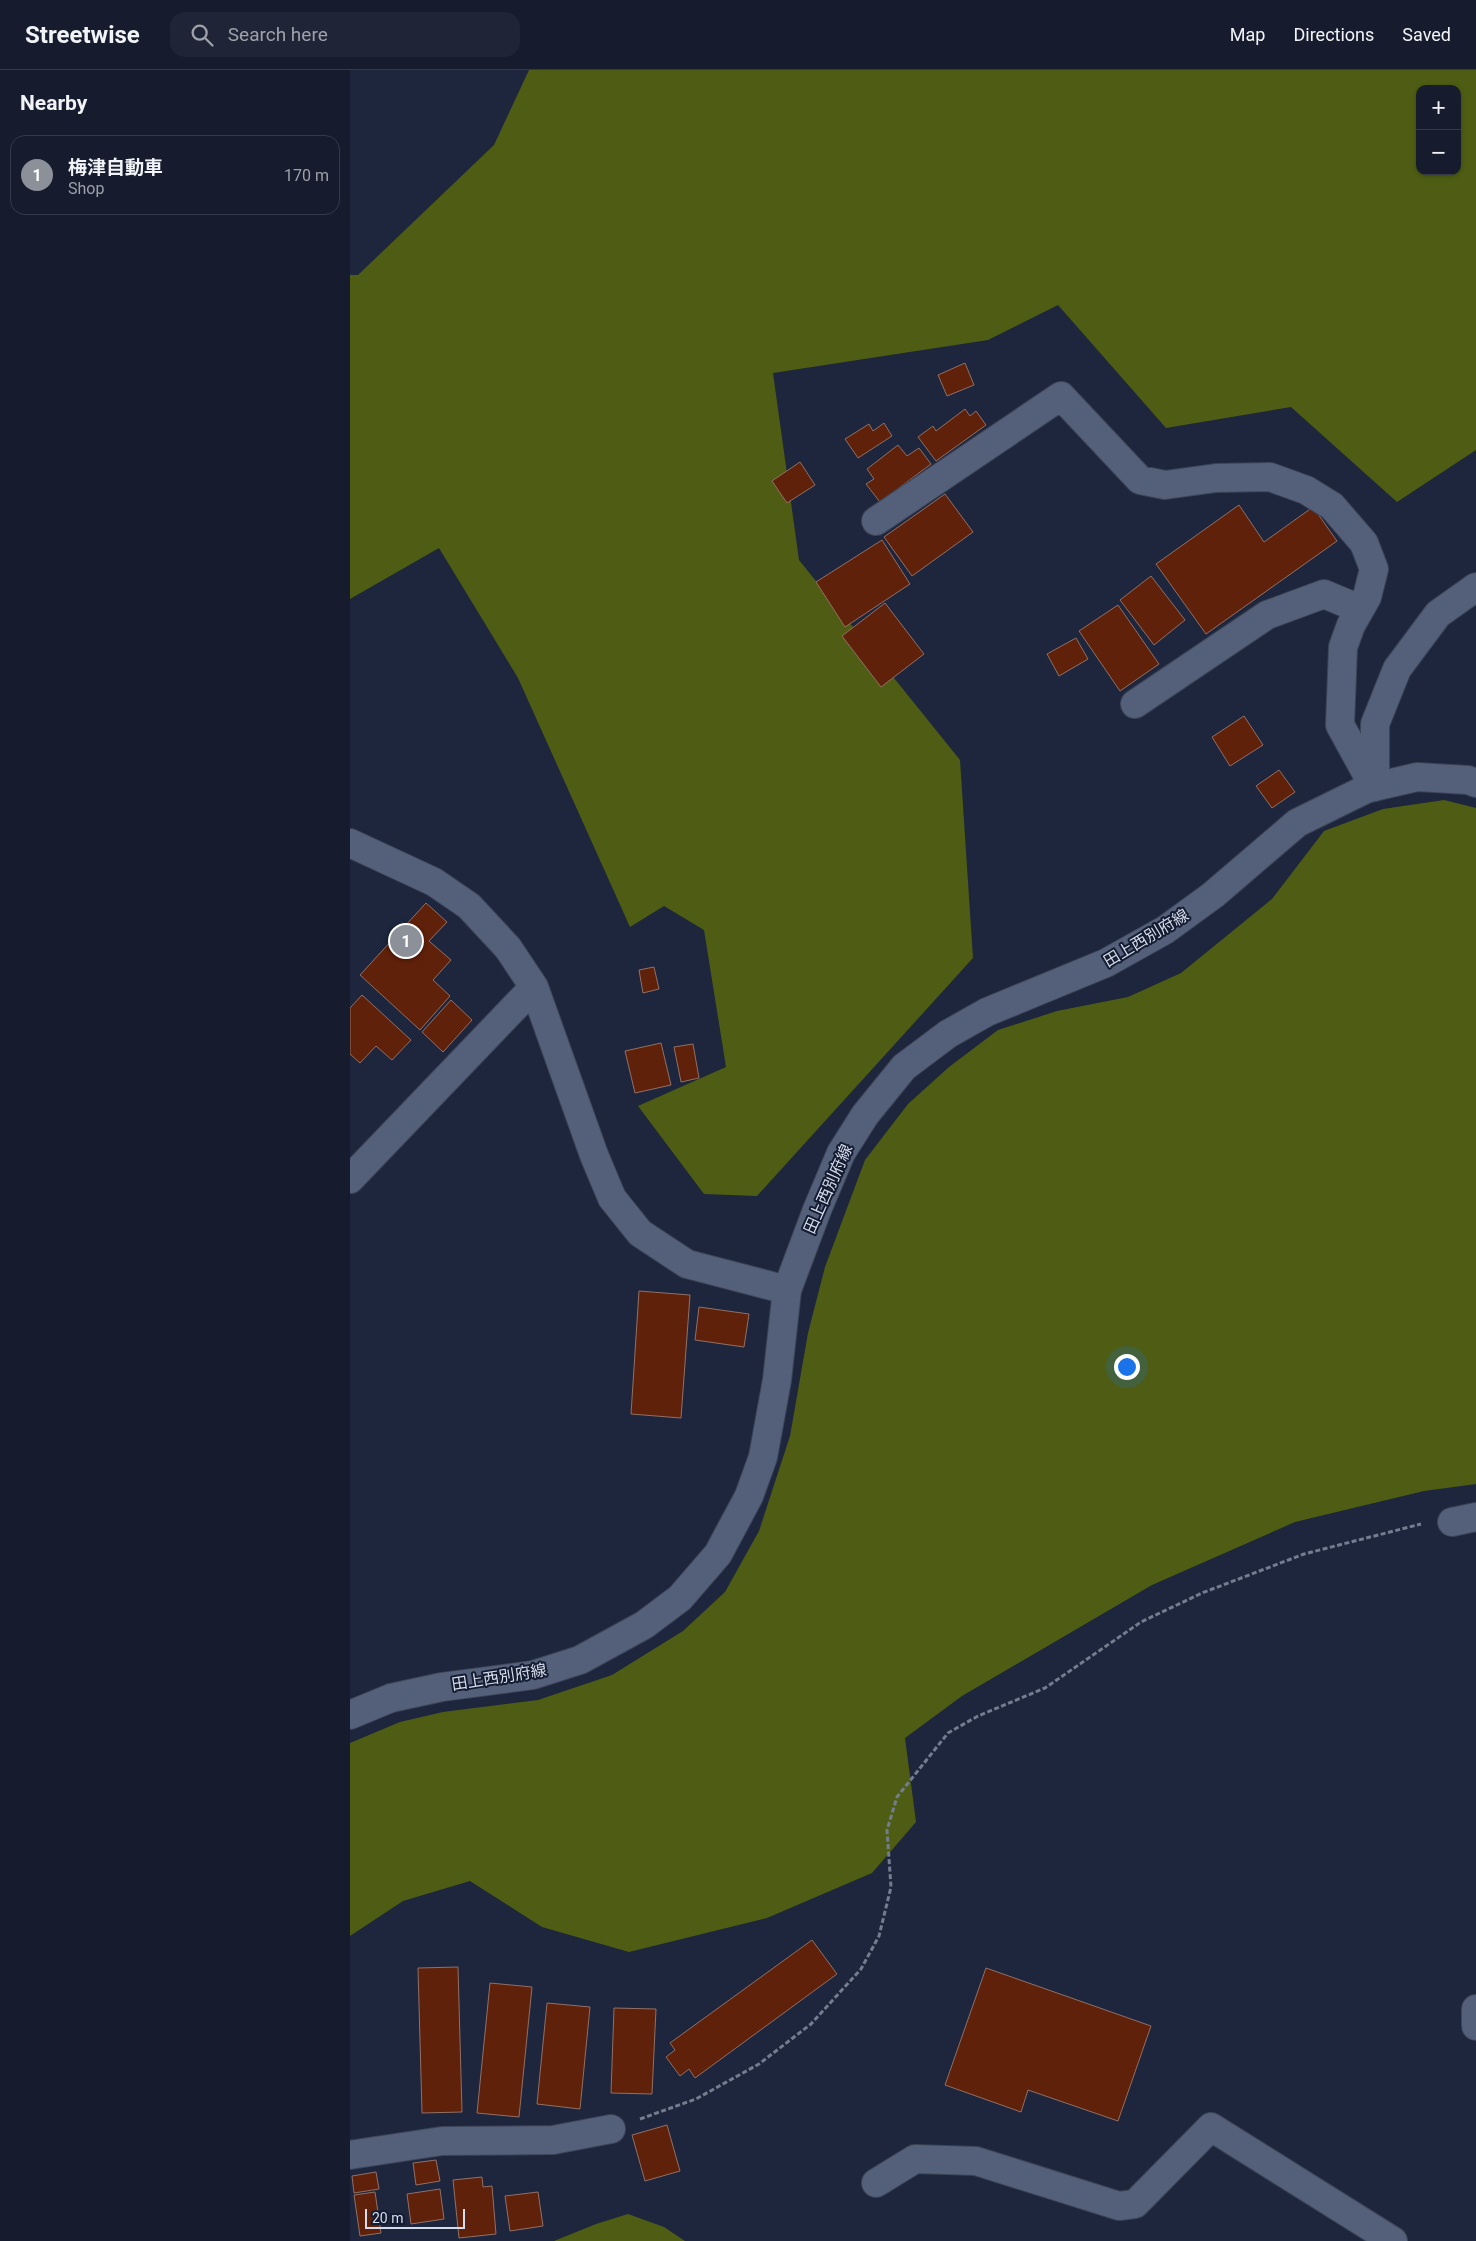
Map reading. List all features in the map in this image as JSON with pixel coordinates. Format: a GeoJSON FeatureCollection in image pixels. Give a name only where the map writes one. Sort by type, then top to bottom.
{"type":"FeatureCollection","features":[{"type":"Feature","properties":{"kind":"street"},"geometry":{"type":"LineString","coordinates":[[876,521],[1061,396],[1140,480],[1165,485],[1216,478],[1270,477],[1306,490],[1332,506],[1364,543],[1374,569],[1367,597],[1343,647],[1340,725],[1374,787]]}},
{"type":"Feature","properties":{"kind":"street"},"geometry":{"type":"LineString","coordinates":[[1374,787],[1375,724],[1397,669],[1438,614],[1476,587]]}},
{"type":"Feature","properties":{"kind":"street"},"geometry":{"type":"LineString","coordinates":[[1135,704],[1267,615],[1324,594],[1360,609]]}},
{"type":"Feature","properties":{"kind":"street","name":"田上西別府線"},"geometry":{"type":"LineString","coordinates":[[350,1716],[391,1698],[442,1687],[533,1675],[580,1660],[644,1625],[680,1598],[718,1554],[749,1496],[762,1458],[777,1380],[787,1290],[817,1210],[841,1153],[865,1115],[904,1067],[948,1034],[987,1012],[1106,963],[1165,930],[1213,896],[1297,823],[1366,789],[1417,777],[1468,780],[1476,783]]}},
{"type":"Feature","properties":{"kind":"street"},"geometry":{"type":"LineString","coordinates":[[350,843],[434,882],[469,906],[508,948],[534,987],[594,1155],[612,1198],[640,1232],[687,1264],[787,1290]]}},
{"type":"Feature","properties":{"kind":"street"},"geometry":{"type":"LineString","coordinates":[[350,1179],[534,987]]}},
{"type":"Feature","properties":{"kind":"street"},"geometry":{"type":"LineString","coordinates":[[1476,2009],[1476,2026]]}},
{"type":"Feature","properties":{"kind":"street"},"geometry":{"type":"LineString","coordinates":[[876,2183],[915,2159],[976,2160],[1119,2206],[1134,2204],[1211,2127],[1393,2241]]}},
{"type":"Feature","properties":{"kind":"street"},"geometry":{"type":"LineString","coordinates":[[350,2155],[442,2140],[553,2140],[611,2129]]}},
{"type":"Feature","properties":{"kind":"path"},"geometry":{"type":"LineString","coordinates":[[611,2129],[696,2099],[759,2064],[812,2024],[861,1969],[879,1936],[891,1887],[887,1830],[897,1798],[948,1734],[978,1716],[1045,1688],[1141,1622],[1202,1593],[1304,1554],[1424,1523],[1464,1519]]}},
{"type":"Feature","properties":{"kind":"green space"},"geometry":{"type":"Polygon","coordinates":[[[529,70],[1476,70],[1476,450],[1397,502],[1291,407],[1166,428],[1058,305],[988,340],[773,373],[799,560],[960,760],[973,958],[757,1196],[704,1194],[638,1106],[726,1067],[704,930],[664,906],[630,927],[518,678],[439,548],[350,599],[350,275],[358,275],[494,145],[529,70]]]}},
{"type":"Feature","properties":{"kind":"green space"},"geometry":{"type":"Polygon","coordinates":[[[1444,800],[1476,808],[1476,1484],[1424,1491],[1295,1522],[1152,1585],[962,1696],[905,1738],[916,1822],[872,1873],[767,1918],[629,1952],[542,1927],[470,1881],[403,1901],[350,1936],[350,1743],[400,1722],[443,1712],[538,1700],[612,1675],[683,1631],[725,1592],[759,1531],[790,1436],[808,1333],[825,1267],[865,1160],[908,1104],[949,1067],[998,1030],[1057,1011],[1128,997],[1181,973],[1272,899],[1324,831],[1383,809],[1444,800]]]}},
{"type":"Feature","properties":{"kind":"green space"},"geometry":{"type":"Polygon","coordinates":[[[628,2214],[664,2227],[685,2241],[554,2241],[596,2224],[628,2214]]]}},
{"type":"Feature","properties":{"kind":"building"},"geometry":{"type":"Polygon","coordinates":[[[965,363],[974,385],[947,396],[938,375],[965,363]]]}},
{"type":"Feature","properties":{"kind":"building"},"geometry":{"type":"Polygon","coordinates":[[[965,409],[970,416],[976,411],[986,425],[936,461],[918,437],[933,426],[936,431],[965,409]]]}},
{"type":"Feature","properties":{"kind":"building"},"geometry":{"type":"Polygon","coordinates":[[[884,423],[892,436],[858,458],[845,439],[869,424],[873,431],[884,423]]]}},
{"type":"Feature","properties":{"kind":"building"},"geometry":{"type":"Polygon","coordinates":[[[898,445],[907,456],[919,448],[931,464],[880,502],[866,484],[874,479],[867,469],[898,445]]]}},
{"type":"Feature","properties":{"kind":"building"},"geometry":{"type":"Polygon","coordinates":[[[800,462],[815,485],[787,503],[772,481],[800,462]]]}},
{"type":"Feature","properties":{"kind":"building"},"geometry":{"type":"Polygon","coordinates":[[[945,494],[973,532],[912,576],[884,537],[945,494]]]}},
{"type":"Feature","properties":{"kind":"building"},"geometry":{"type":"Polygon","coordinates":[[[1239,505],[1264,542],[1313,507],[1337,541],[1206,634],[1156,564],[1239,505]]]}},
{"type":"Feature","properties":{"kind":"building"},"geometry":{"type":"Polygon","coordinates":[[[882,540],[910,584],[845,627],[816,582],[882,540]]]}},
{"type":"Feature","properties":{"kind":"building"},"geometry":{"type":"Polygon","coordinates":[[[1151,576],[1185,620],[1154,645],[1120,600],[1151,576]]]}},
{"type":"Feature","properties":{"kind":"building"},"geometry":{"type":"Polygon","coordinates":[[[885,603],[924,654],[881,687],[842,636],[885,603]]]}},
{"type":"Feature","properties":{"kind":"building"},"geometry":{"type":"Polygon","coordinates":[[[1118,605],[1159,664],[1120,691],[1079,631],[1118,605]]]}},
{"type":"Feature","properties":{"kind":"building"},"geometry":{"type":"Polygon","coordinates":[[[1076,638],[1088,659],[1059,676],[1047,654],[1076,638]]]}},
{"type":"Feature","properties":{"kind":"building"},"geometry":{"type":"Polygon","coordinates":[[[1244,716],[1263,745],[1230,766],[1212,737],[1244,716]]]}},
{"type":"Feature","properties":{"kind":"building"},"geometry":{"type":"Polygon","coordinates":[[[1279,770],[1295,792],[1272,808],[1256,786],[1279,770]]]}},
{"type":"Feature","properties":{"kind":"building"},"geometry":{"type":"Polygon","coordinates":[[[426,903],[447,922],[429,941],[451,960],[433,980],[450,996],[420,1030],[360,975],[426,903]]]}},
{"type":"Feature","properties":{"kind":"building"},"geometry":{"type":"Polygon","coordinates":[[[654,967],[659,989],[643,993],[639,970],[654,967]]]}},
{"type":"Feature","properties":{"kind":"building"},"geometry":{"type":"Polygon","coordinates":[[[362,995],[411,1040],[392,1060],[376,1046],[360,1063],[350,1054],[350,1008],[362,995]]]}},
{"type":"Feature","properties":{"kind":"building"},"geometry":{"type":"Polygon","coordinates":[[[451,1000],[472,1020],[443,1052],[422,1032],[451,1000]]]}},
{"type":"Feature","properties":{"kind":"building"},"geometry":{"type":"Polygon","coordinates":[[[661,1043],[671,1085],[635,1093],[625,1051],[661,1043]]]}},
{"type":"Feature","properties":{"kind":"building"},"geometry":{"type":"Polygon","coordinates":[[[693,1044],[699,1078],[681,1082],[674,1047],[693,1044]]]}},
{"type":"Feature","properties":{"kind":"building"},"geometry":{"type":"Polygon","coordinates":[[[639,1291],[690,1295],[681,1418],[631,1414],[639,1291]]]}},
{"type":"Feature","properties":{"kind":"building"},"geometry":{"type":"Polygon","coordinates":[[[699,1307],[749,1314],[744,1347],[695,1340],[699,1307]]]}},
{"type":"Feature","properties":{"kind":"building"},"geometry":{"type":"Polygon","coordinates":[[[812,1940],[837,1974],[695,2078],[689,2069],[680,2076],[666,2057],[675,2050],[670,2043],[812,1940]]]}},
{"type":"Feature","properties":{"kind":"building"},"geometry":{"type":"Polygon","coordinates":[[[458,1967],[462,2112],[422,2113],[418,1968],[458,1967]]]}},
{"type":"Feature","properties":{"kind":"building"},"geometry":{"type":"Polygon","coordinates":[[[986,1968],[1151,2026],[1118,2121],[1028,2090],[1021,2112],[945,2085],[986,1968]]]}},
{"type":"Feature","properties":{"kind":"building"},"geometry":{"type":"Polygon","coordinates":[[[490,1983],[532,1987],[519,2117],[477,2113],[490,1983]]]}},
{"type":"Feature","properties":{"kind":"building"},"geometry":{"type":"Polygon","coordinates":[[[547,2003],[590,2007],[580,2109],[537,2104],[547,2003]]]}},
{"type":"Feature","properties":{"kind":"building"},"geometry":{"type":"Polygon","coordinates":[[[614,2008],[656,2009],[652,2094],[611,2093],[614,2008]]]}},
{"type":"Feature","properties":{"kind":"building"},"geometry":{"type":"Polygon","coordinates":[[[667,2125],[680,2171],[645,2181],[632,2135],[667,2125]]]}},
{"type":"Feature","properties":{"kind":"building"},"geometry":{"type":"Polygon","coordinates":[[[436,2160],[440,2181],[416,2185],[413,2163],[436,2160]]]}},
{"type":"Feature","properties":{"kind":"building"},"geometry":{"type":"Polygon","coordinates":[[[376,2172],[379,2189],[354,2193],[352,2176],[376,2172]]]}},
{"type":"Feature","properties":{"kind":"building"},"geometry":{"type":"Polygon","coordinates":[[[482,2177],[483,2187],[492,2186],[496,2234],[459,2238],[453,2180],[482,2177]]]}},
{"type":"Feature","properties":{"kind":"building"},"geometry":{"type":"Polygon","coordinates":[[[440,2189],[444,2219],[411,2224],[407,2194],[440,2189]]]}},
{"type":"Feature","properties":{"kind":"building"},"geometry":{"type":"Polygon","coordinates":[[[375,2192],[381,2233],[360,2236],[354,2195],[375,2192]]]}},
{"type":"Feature","properties":{"kind":"building"},"geometry":{"type":"Polygon","coordinates":[[[538,2192],[543,2226],[510,2231],[505,2196],[538,2192]]]}},
{"type":"Feature","properties":{"kind":"place","name":"梅津自動車"},"geometry":{"type":"Point","coordinates":[406,941]}}]}
